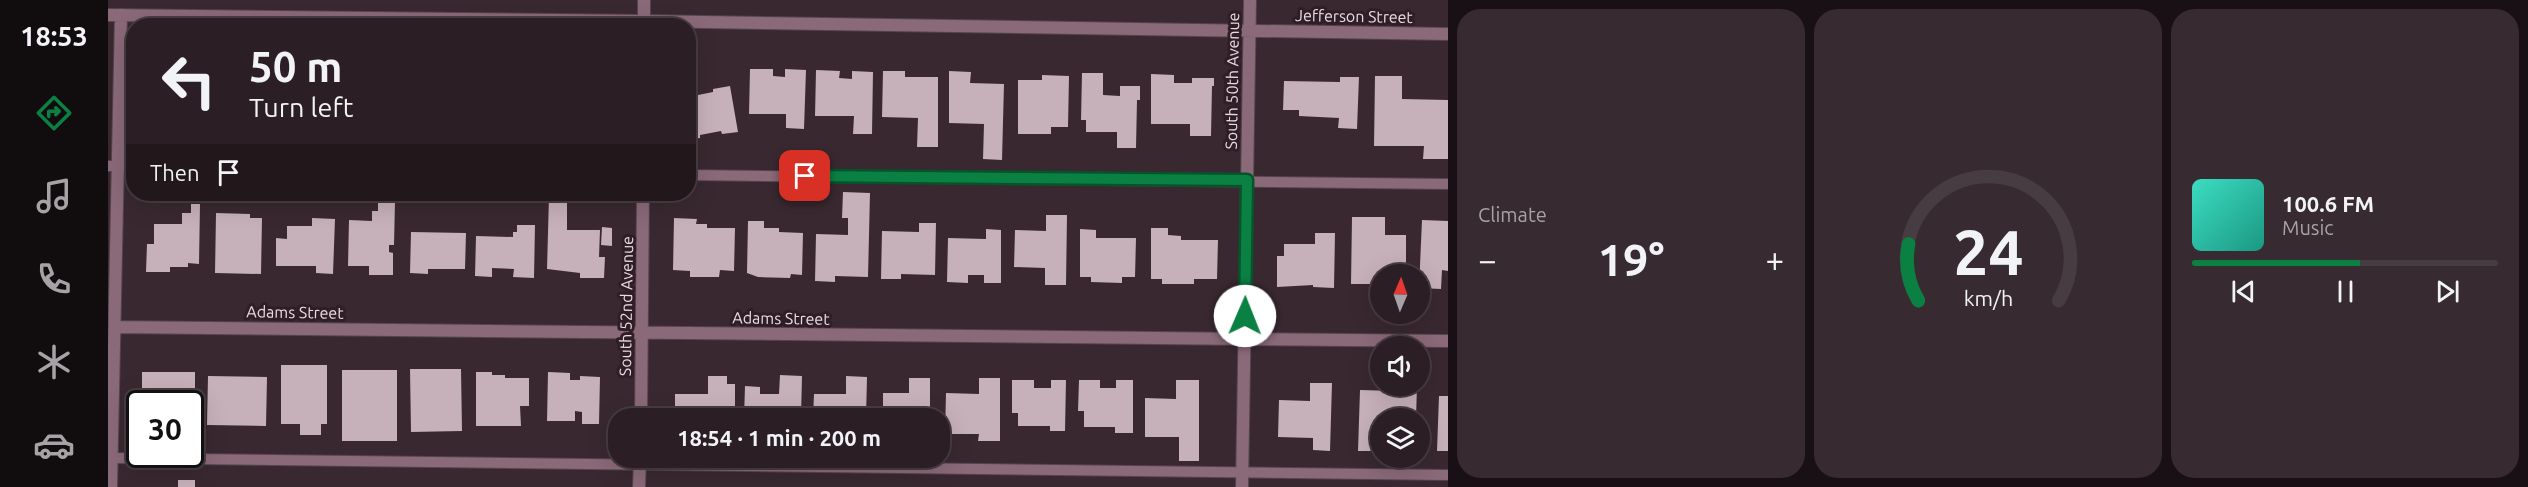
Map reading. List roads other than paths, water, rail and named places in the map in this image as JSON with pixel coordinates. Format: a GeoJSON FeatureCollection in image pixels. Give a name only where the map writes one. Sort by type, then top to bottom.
{"type":"FeatureCollection","features":[{"type":"Feature","properties":{"kind":"street"},"geometry":{"type":"LineString","coordinates":[[644,0],[644,18]]}},
{"type":"Feature","properties":{"kind":"street","name":"South 50th Avenue"},"geometry":{"type":"LineString","coordinates":[[1242,487],[1250,0]]}},
{"type":"Feature","properties":{"kind":"street","name":"Jefferson Street"},"geometry":{"type":"LineString","coordinates":[[108,15],[317,18]]}},
{"type":"Feature","properties":{"kind":"street"},"geometry":{"type":"LineString","coordinates":[[111,487],[115,327],[112,166],[121,15]]}},
{"type":"Feature","properties":{"kind":"street","name":"Jefferson Street"},"geometry":{"type":"LineString","coordinates":[[696,24],[1448,34]]}},
{"type":"Feature","properties":{"kind":"street","name":"South 52nd Avenue"},"geometry":{"type":"LineString","coordinates":[[641,408],[643,201]]}},
{"type":"Feature","properties":{"kind":"street","name":"Adams Street"},"geometry":{"type":"LineString","coordinates":[[115,327],[1448,341]]}},
{"type":"Feature","properties":{"kind":"street"},"geometry":{"type":"LineString","coordinates":[[639,487],[640,468]]}},
{"type":"Feature","properties":{"kind":"lane"},"geometry":{"type":"LineString","coordinates":[[696,175],[1448,184]]}},
{"type":"Feature","properties":{"kind":"lane"},"geometry":{"type":"LineString","coordinates":[[112,458],[608,461]]}},
{"type":"Feature","properties":{"kind":"lane"},"geometry":{"type":"LineString","coordinates":[[950,467],[1448,475]]}}]}
